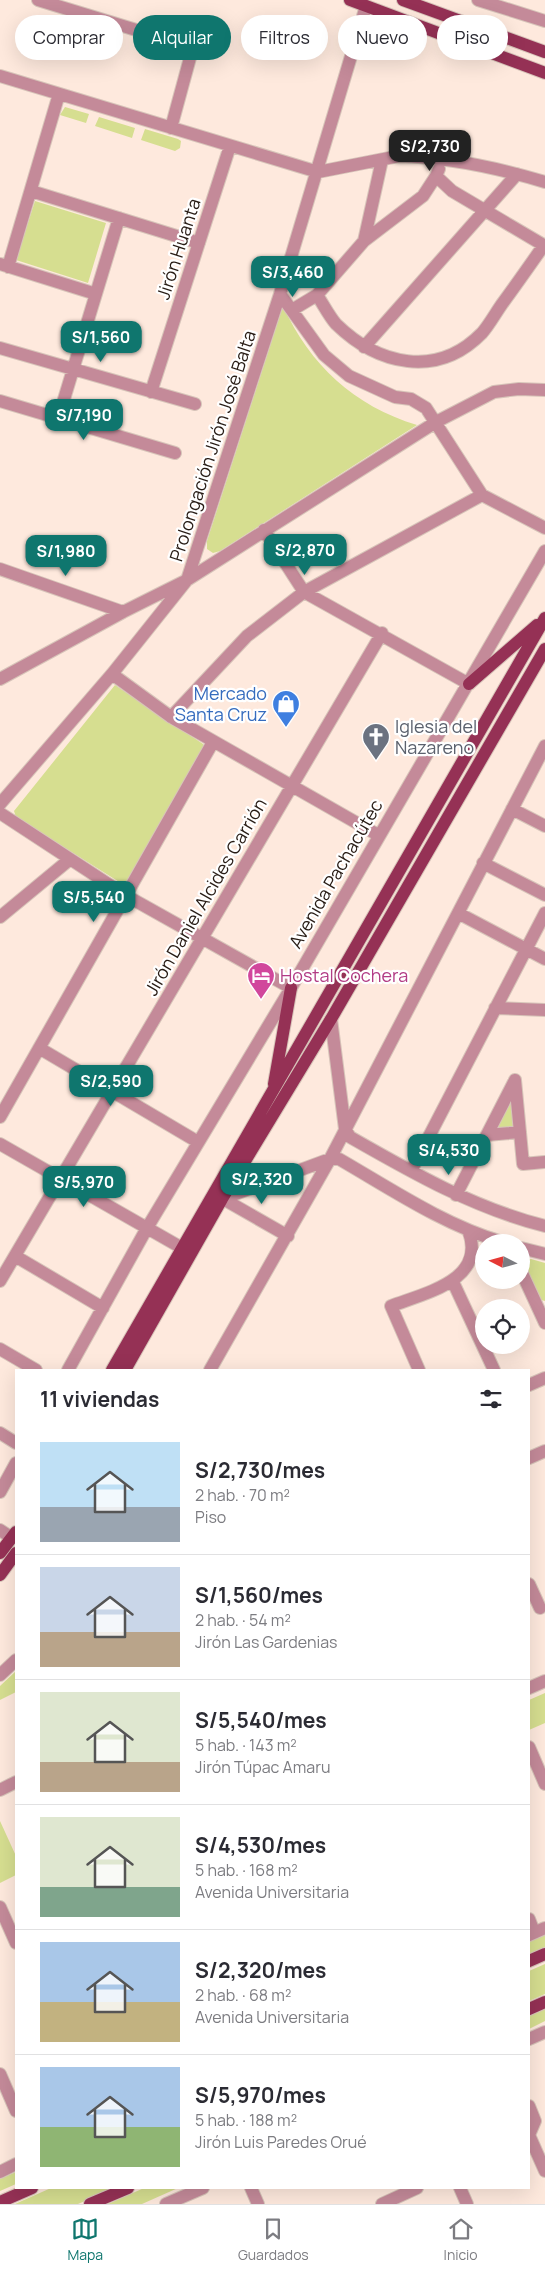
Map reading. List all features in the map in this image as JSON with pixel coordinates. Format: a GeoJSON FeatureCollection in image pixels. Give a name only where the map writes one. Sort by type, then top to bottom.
{"type":"FeatureCollection","features":[{"type":"Feature","properties":{"kind":"main road"},"geometry":{"type":"LineString","coordinates":[[350,0],[390,15]]}},
{"type":"Feature","properties":{"kind":"main road"},"geometry":{"type":"LineString","coordinates":[[408,1],[545,52]]}},
{"type":"Feature","properties":{"kind":"main road"},"geometry":{"type":"LineString","coordinates":[[427,29],[545,73]]}},
{"type":"Feature","properties":{"kind":"main road"},"geometry":{"type":"LineString","coordinates":[[469,684],[545,618]]}},
{"type":"Feature","properties":{"kind":"main road"},"geometry":{"type":"LineString","coordinates":[[127,1369],[272,1094],[545,618]]}},
{"type":"Feature","properties":{"kind":"main road"},"geometry":{"type":"LineString","coordinates":[[113,1369],[182,1248],[218,1196],[332,1019],[545,649]]}},
{"type":"Feature","properties":{"kind":"main road"},"geometry":{"type":"LineString","coordinates":[[272,1094],[291,988]]}},
{"type":"Feature","properties":{"kind":"main road"},"geometry":{"type":"LineString","coordinates":[[0,1553],[14,1535]]}},
{"type":"Feature","properties":{"kind":"main road"},"geometry":{"type":"LineString","coordinates":[[0,1575],[15,1555]]}},
{"type":"Feature","properties":{"kind":"main road"},"geometry":{"type":"LineString","coordinates":[[530,1962],[545,1954]]}},
{"type":"Feature","properties":{"kind":"main road"},"geometry":{"type":"LineString","coordinates":[[530,2009],[545,2002]]}},
{"type":"Feature","properties":{"kind":"main road"},"geometry":{"type":"LineString","coordinates":[[0,2202],[30,2189]]}},
{"type":"Feature","properties":{"kind":"main road"},"geometry":{"type":"LineString","coordinates":[[90,2204],[126,2189]]}},
{"type":"Feature","properties":{"kind":"street"},"geometry":{"type":"LineString","coordinates":[[38,0],[182,44],[189,49],[190,58],[171,128]]}},
{"type":"Feature","properties":{"kind":"street"},"geometry":{"type":"LineString","coordinates":[[478,0],[545,21]]}},
{"type":"Feature","properties":{"kind":"street"},"geometry":{"type":"LineString","coordinates":[[405,15],[408,1]]}},
{"type":"Feature","properties":{"kind":"street","name":"Prolongación Jirón José Balta"},"geometry":{"type":"LineString","coordinates":[[187,580],[280,294],[318,172],[366,6]]}},
{"type":"Feature","properties":{"kind":"street"},"geometry":{"type":"LineString","coordinates":[[0,76],[318,172],[400,156],[444,159],[518,174],[545,182]]}},
{"type":"Feature","properties":{"kind":"street"},"geometry":{"type":"LineString","coordinates":[[59,94],[31,190],[4,265],[96,294]]}},
{"type":"Feature","properties":{"kind":"street","name":"Jirón Huanta"},"geometry":{"type":"LineString","coordinates":[[151,392],[230,146]]}},
{"type":"Feature","properties":{"kind":"street"},"geometry":{"type":"LineString","coordinates":[[292,310],[317,295],[364,241],[423,196],[444,159]]}},
{"type":"Feature","properties":{"kind":"street"},"geometry":{"type":"LineString","coordinates":[[364,241],[382,160]]}},
{"type":"Feature","properties":{"kind":"street"},"geometry":{"type":"LineString","coordinates":[[364,346],[518,174]]}},
{"type":"Feature","properties":{"kind":"street"},"geometry":{"type":"LineString","coordinates":[[317,295],[335,323],[364,346],[377,354],[401,360],[425,362],[443,359],[462,349],[482,332],[544,245],[452,191],[436,176]]}},
{"type":"Feature","properties":{"kind":"street"},"geometry":{"type":"LineString","coordinates":[[31,190],[199,244]]}},
{"type":"Feature","properties":{"kind":"street"},"geometry":{"type":"LineString","coordinates":[[58,419],[119,218]]}},
{"type":"Feature","properties":{"kind":"street"},"geometry":{"type":"LineString","coordinates":[[280,294],[324,356],[349,376],[395,397],[410,399],[426,408],[482,495],[545,528]]}},
{"type":"Feature","properties":{"kind":"street"},"geometry":{"type":"LineString","coordinates":[[0,348],[195,404]]}},
{"type":"Feature","properties":{"kind":"street"},"geometry":{"type":"LineString","coordinates":[[0,680],[123,612],[187,580],[436,422],[494,392],[519,389],[545,390]]}},
{"type":"Feature","properties":{"kind":"street"},"geometry":{"type":"LineString","coordinates":[[0,401],[175,454]]}},
{"type":"Feature","properties":{"kind":"street"},"geometry":{"type":"LineString","coordinates":[[171,717],[247,636],[304,592],[482,495]]}},
{"type":"Feature","properties":{"kind":"street"},"geometry":{"type":"LineString","coordinates":[[264,530],[304,592],[382,633],[469,684]]}},
{"type":"Feature","properties":{"kind":"street","name":"Avenida Pachacútec"},"geometry":{"type":"LineString","coordinates":[[69,1369],[147,1228],[291,988],[378,835],[469,684],[545,551]]}},
{"type":"Feature","properties":{"kind":"street"},"geometry":{"type":"LineString","coordinates":[[0,569],[123,612]]}},
{"type":"Feature","properties":{"kind":"street"},"geometry":{"type":"LineString","coordinates":[[0,804],[112,674],[187,580]]}},
{"type":"Feature","properties":{"kind":"street","name":"Jirón Daniel Alcides Carrión"},"geometry":{"type":"LineString","coordinates":[[0,1281],[382,633]]}},
{"type":"Feature","properties":{"kind":"street"},"geometry":{"type":"LineString","coordinates":[[112,674],[171,717],[378,835]]}},
{"type":"Feature","properties":{"kind":"street"},"geometry":{"type":"LineString","coordinates":[[0,1117],[213,742]]}},
{"type":"Feature","properties":{"kind":"street"},"geometry":{"type":"LineString","coordinates":[[211,1369],[288,1236],[330,1159],[512,809],[540,766],[545,746]]}},
{"type":"Feature","properties":{"kind":"street"},"geometry":{"type":"LineString","coordinates":[[512,809],[545,826]]}},
{"type":"Feature","properties":{"kind":"street"},"geometry":{"type":"LineString","coordinates":[[0,813],[125,895],[291,988]]}},
{"type":"Feature","properties":{"kind":"street"},"geometry":{"type":"LineString","coordinates":[[0,917],[69,860]]}},
{"type":"Feature","properties":{"kind":"street"},"geometry":{"type":"LineString","coordinates":[[483,864],[545,895]]}},
{"type":"Feature","properties":{"kind":"street"},"geometry":{"type":"LineString","coordinates":[[458,913],[545,959]]}},
{"type":"Feature","properties":{"kind":"street"},"geometry":{"type":"LineString","coordinates":[[411,1171],[545,913]]}},
{"type":"Feature","properties":{"kind":"street"},"geometry":{"type":"LineString","coordinates":[[496,1008],[545,1010]]}},
{"type":"Feature","properties":{"kind":"street"},"geometry":{"type":"LineString","coordinates":[[332,1019],[345,1129],[350,1138],[456,1195],[489,1210],[545,1226]]}},
{"type":"Feature","properties":{"kind":"street"},"geometry":{"type":"LineString","coordinates":[[39,1048],[198,1142]]}},
{"type":"Feature","properties":{"kind":"street"},"geometry":{"type":"LineString","coordinates":[[456,1195],[515,1080],[523,1164],[545,1162]]}},
{"type":"Feature","properties":{"kind":"street"},"geometry":{"type":"LineString","coordinates":[[487,1135],[520,1132]]}},
{"type":"Feature","properties":{"kind":"street"},"geometry":{"type":"LineString","coordinates":[[0,1144],[182,1248]]}},
{"type":"Feature","properties":{"kind":"street"},"geometry":{"type":"LineString","coordinates":[[218,1196],[330,1159],[338,1159],[434,1214],[479,1234]]}},
{"type":"Feature","properties":{"kind":"street"},"geometry":{"type":"LineString","coordinates":[[218,1196],[288,1236]]}},
{"type":"Feature","properties":{"kind":"street"},"geometry":{"type":"LineString","coordinates":[[419,1369],[391,1306],[453,1282],[467,1266],[470,1257],[472,1240],[468,1230]]}},
{"type":"Feature","properties":{"kind":"street"},"geometry":{"type":"LineString","coordinates":[[530,1250],[545,1254]]}},
{"type":"Feature","properties":{"kind":"street"},"geometry":{"type":"LineString","coordinates":[[15,1256],[102,1308]]}},
{"type":"Feature","properties":{"kind":"street"},"geometry":{"type":"LineString","coordinates":[[453,1282],[494,1369]]}},
{"type":"Feature","properties":{"kind":"street"},"geometry":{"type":"LineString","coordinates":[[529,1289],[545,1323]]}},
{"type":"Feature","properties":{"kind":"street"},"geometry":{"type":"LineString","coordinates":[[0,1349],[34,1369]]}},
{"type":"Feature","properties":{"kind":"street"},"geometry":{"type":"LineString","coordinates":[[530,1385],[545,1378]]}},
{"type":"Feature","properties":{"kind":"street"},"geometry":{"type":"LineString","coordinates":[[0,1434],[15,1442]]}},
{"type":"Feature","properties":{"kind":"street"},"geometry":{"type":"LineString","coordinates":[[530,1458],[544,1453]]}},
{"type":"Feature","properties":{"kind":"street"},"geometry":{"type":"LineString","coordinates":[[0,1492],[15,1465]]}},
{"type":"Feature","properties":{"kind":"street"},"geometry":{"type":"LineString","coordinates":[[0,1530],[14,1535]]}},
{"type":"Feature","properties":{"kind":"street"},"geometry":{"type":"LineString","coordinates":[[530,1587],[538,1609]]}},
{"type":"Feature","properties":{"kind":"street"},"geometry":{"type":"LineString","coordinates":[[0,1675],[15,1661]]}},
{"type":"Feature","properties":{"kind":"street"},"geometry":{"type":"LineString","coordinates":[[530,1688],[545,1681]]}},
{"type":"Feature","properties":{"kind":"street"},"geometry":{"type":"LineString","coordinates":[[530,1749],[545,1784]]}},
{"type":"Feature","properties":{"kind":"street"},"geometry":{"type":"LineString","coordinates":[[0,1790],[15,1782]]}},
{"type":"Feature","properties":{"kind":"street"},"geometry":{"type":"LineString","coordinates":[[0,1907],[15,1941]]}},
{"type":"Feature","properties":{"kind":"street"},"geometry":{"type":"LineString","coordinates":[[530,1921],[536,1932]]}},
{"type":"Feature","properties":{"kind":"street"},"geometry":{"type":"LineString","coordinates":[[530,2039],[545,2032]]}},
{"type":"Feature","properties":{"kind":"street"},"geometry":{"type":"LineString","coordinates":[[1,2079],[15,2108]]}},
{"type":"Feature","properties":{"kind":"street"},"geometry":{"type":"LineString","coordinates":[[530,2108],[535,2121],[530,2133]]}},
{"type":"Feature","properties":{"kind":"street"},"geometry":{"type":"LineString","coordinates":[[530,2137],[545,2170]]}},
{"type":"Feature","properties":{"kind":"street"},"geometry":{"type":"LineString","coordinates":[[0,2172],[15,2164]]}},
{"type":"Feature","properties":{"kind":"street"},"geometry":{"type":"LineString","coordinates":[[166,2204],[201,2189]]}},
{"type":"Feature","properties":{"kind":"street"},"geometry":{"type":"LineString","coordinates":[[251,2189],[258,2204]]}},
{"type":"Feature","properties":{"kind":"street"},"geometry":{"type":"LineString","coordinates":[[382,2204],[415,2189]]}},
{"type":"Feature","properties":{"kind":"street"},"geometry":{"type":"LineString","coordinates":[[460,2189],[467,2204]]}},
{"type":"Feature","properties":{"kind":"green space"},"geometry":{"type":"Polygon","coordinates":[[[65,107],[89,114],[86,123],[60,115],[65,107]]]}},
{"type":"Feature","properties":{"kind":"green space"},"geometry":{"type":"Polygon","coordinates":[[[99,117],[135,128],[132,138],[95,126],[99,117]]]}},
{"type":"Feature","properties":{"kind":"green space"},"geometry":{"type":"Polygon","coordinates":[[[145,129],[178,139],[181,141],[180,148],[175,151],[141,140],[145,129]]]}},
{"type":"Feature","properties":{"kind":"green space"},"geometry":{"type":"Polygon","coordinates":[[[35,201],[106,223],[88,283],[16,260],[35,201]]]}},
{"type":"Feature","properties":{"kind":"green space"},"geometry":{"type":"Polygon","coordinates":[[[283,306],[306,347],[336,380],[354,395],[373,407],[417,425],[220,551],[213,553],[207,549],[207,541],[283,306]]]}},
{"type":"Feature","properties":{"kind":"green space"},"geometry":{"type":"Polygon","coordinates":[[[115,685],[203,744],[206,751],[127,884],[124,885],[16,817],[14,811],[115,685]]]}},
{"type":"Feature","properties":{"kind":"green space"},"geometry":{"type":"Polygon","coordinates":[[[514,1092],[516,1128],[496,1130],[514,1092]]]}},
{"type":"Feature","properties":{"kind":"green space"},"geometry":{"type":"Polygon","coordinates":[[[530,1259],[545,1263],[545,1301],[541,1300],[530,1277],[530,1259]]]}},
{"type":"Feature","properties":{"kind":"green space"},"geometry":{"type":"Polygon","coordinates":[[[15,1672],[15,1692],[0,1700],[0,1686],[15,1672]]]}},
{"type":"Feature","properties":{"kind":"green space"},"geometry":{"type":"Polygon","coordinates":[[[545,1693],[545,1723],[530,1730],[530,1700],[545,1693]]]}},
{"type":"Feature","properties":{"kind":"green space"},"geometry":{"type":"Polygon","coordinates":[[[0,1821],[15,1854],[15,1876],[0,1883],[0,1821]]]}},
{"type":"Feature","properties":{"kind":"green space"},"geometry":{"type":"Polygon","coordinates":[[[545,1935],[545,1947],[530,1954],[530,1942],[545,1935]]]}},
{"type":"Feature","properties":{"kind":"green space"},"geometry":{"type":"Polygon","coordinates":[[[545,1964],[545,1994],[530,2001],[530,1971],[545,1964]]]}},
{"type":"Feature","properties":{"kind":"green space"},"geometry":{"type":"Polygon","coordinates":[[[545,2006],[545,2021],[530,2028],[530,2014],[545,2006]]]}},
{"type":"Feature","properties":{"kind":"green space"},"geometry":{"type":"Polygon","coordinates":[[[15,2172],[15,2184],[0,2191],[0,2179],[15,2172]]]}},
{"type":"Feature","properties":{"kind":"green space"},"geometry":{"type":"Polygon","coordinates":[[[49,2189],[113,2189],[78,2204],[15,2204],[49,2189]]]}},
{"type":"Feature","properties":{"kind":"green space"},"geometry":{"type":"Polygon","coordinates":[[[142,2189],[176,2189],[142,2204],[108,2204],[142,2189]]]}},
{"type":"Feature","properties":{"kind":"place","name":"Mercado Santa Cruz"},"geometry":{"type":"Point","coordinates":[286,728]}},
{"type":"Feature","properties":{"kind":"place","name":"Iglesia del Nazareno"},"geometry":{"type":"Point","coordinates":[376,761]}},
{"type":"Feature","properties":{"kind":"place","name":"Hostal Cochera"},"geometry":{"type":"Point","coordinates":[261,1000]}}]}
